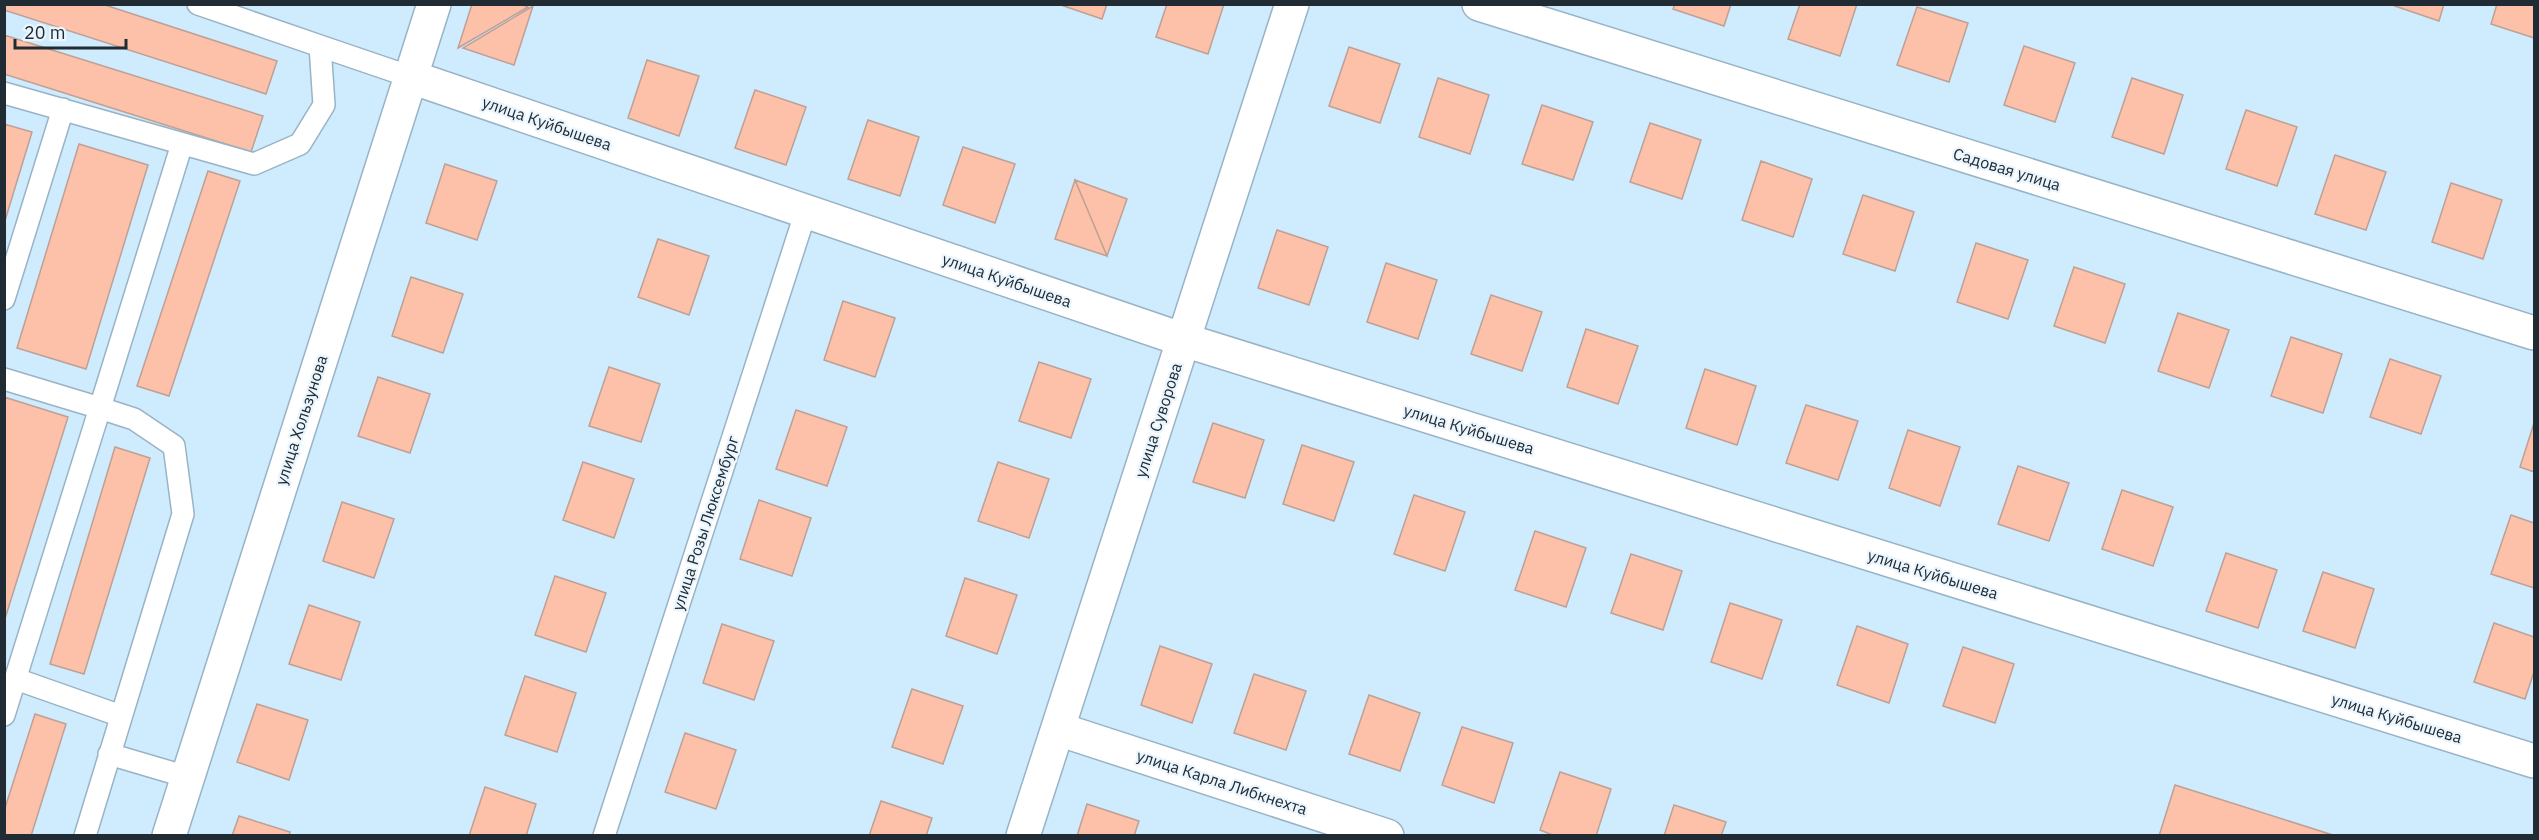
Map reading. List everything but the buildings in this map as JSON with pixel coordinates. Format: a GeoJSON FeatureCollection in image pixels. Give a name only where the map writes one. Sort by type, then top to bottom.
{"type":"FeatureCollection","features":[{"type":"Feature","properties":{"kind":"street","name":"улица Хользунова"},"geometry":{"type":"LineString","coordinates":[[169,836],[434,4]]}},
{"type":"Feature","properties":{"kind":"street","name":"улица Суворова"},"geometry":{"type":"LineString","coordinates":[[1023,836],[1292,4]]}},
{"type":"Feature","properties":{"kind":"street","name":"Садовая улица"},"geometry":{"type":"LineString","coordinates":[[1479,4],[2535,333]]}},
{"type":"Feature","properties":{"kind":"street","name":"улица Куйбышева"},"geometry":{"type":"LineString","coordinates":[[411,77],[1184,340],[2535,761]]}},
{"type":"Feature","properties":{"kind":"street","name":"улица Карла Либкнехта"},"geometry":{"type":"LineString","coordinates":[[1058,729],[1387,836]]}},
{"type":"Feature","properties":{"kind":"lane"},"geometry":{"type":"LineString","coordinates":[[198,4],[231,10],[320,46],[411,77]]}},
{"type":"Feature","properties":{"kind":"lane"},"geometry":{"type":"LineString","coordinates":[[4,93],[254,165],[300,144],[324,105],[320,46]]}},
{"type":"Feature","properties":{"kind":"lane"},"geometry":{"type":"LineString","coordinates":[[4,299],[63,109]]}},
{"type":"Feature","properties":{"kind":"lane"},"geometry":{"type":"LineString","coordinates":[[4,715],[182,144]]}},
{"type":"Feature","properties":{"kind":"lane","name":"улица Розы Люксембург"},"geometry":{"type":"LineString","coordinates":[[604,836],[806,211]]}},
{"type":"Feature","properties":{"kind":"lane"},"geometry":{"type":"LineString","coordinates":[[4,379],[134,418],[174,446],[183,514],[85,836]]}},
{"type":"Feature","properties":{"kind":"lane"},"geometry":{"type":"LineString","coordinates":[[16,679],[121,716]]}},
{"type":"Feature","properties":{"kind":"lane"},"geometry":{"type":"LineString","coordinates":[[109,754],[187,777]]}}]}
